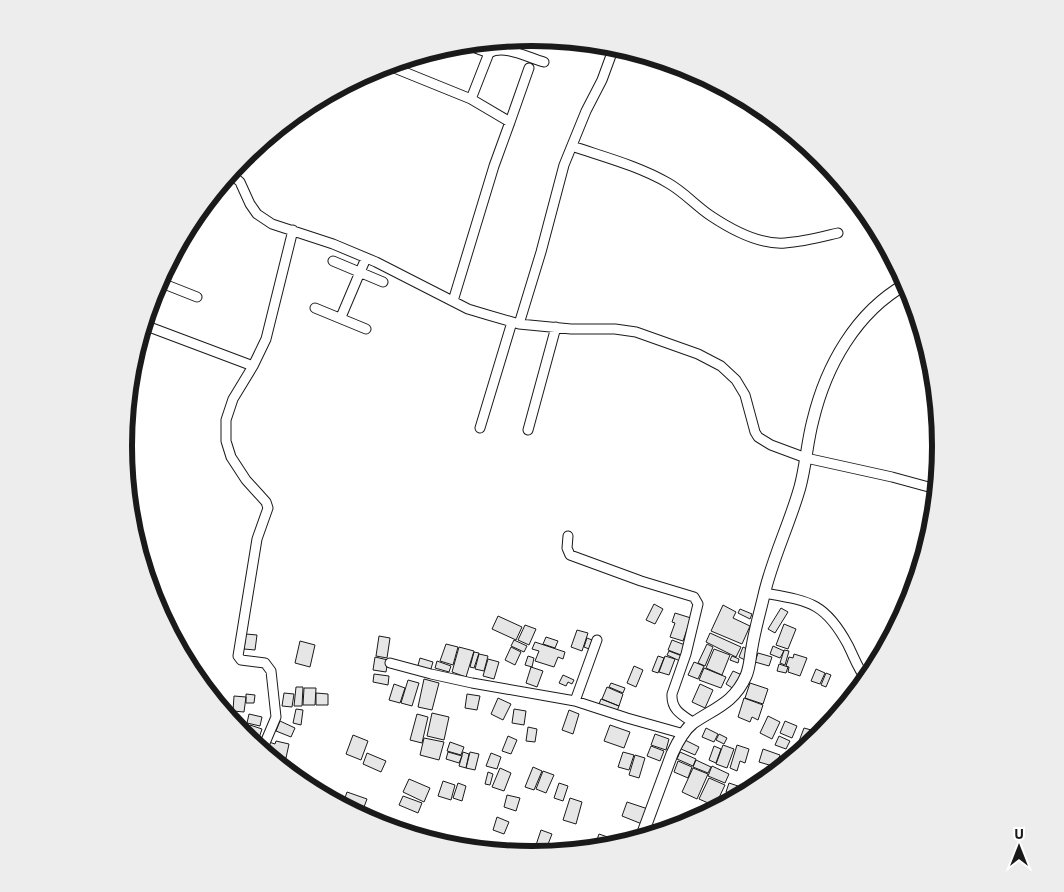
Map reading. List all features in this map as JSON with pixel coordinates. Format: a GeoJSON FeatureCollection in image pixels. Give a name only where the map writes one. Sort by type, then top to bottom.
{"type":"FeatureCollection","features":[{"type":"Feature","properties":{"kind":"street"},"geometry":{"type":"LineString","coordinates":[[481,50],[489,53]]}},
{"type":"Feature","properties":{"kind":"street"},"geometry":{"type":"LineString","coordinates":[[471,99],[489,53],[495,50],[506,50],[544,62]]}},
{"type":"Feature","properties":{"kind":"street"},"geometry":{"type":"LineString","coordinates":[[480,428],[541,252],[562,172],[611,54]]}},
{"type":"Feature","properties":{"kind":"street"},"geometry":{"type":"LineString","coordinates":[[453,301],[494,166],[529,68]]}},
{"type":"Feature","properties":{"kind":"street"},"geometry":{"type":"LineString","coordinates":[[398,69],[471,99],[510,122]]}},
{"type":"Feature","properties":{"kind":"street"},"geometry":{"type":"LineString","coordinates":[[572,146],[639,169],[658,178],[681,192],[710,216],[746,236],[762,241],[784,243],[838,233]]}},
{"type":"Feature","properties":{"kind":"street"},"geometry":{"type":"LineString","coordinates":[[235,178],[240,182],[250,204],[263,219],[272,224],[293,230],[366,258],[468,308],[516,323],[636,332],[706,358],[720,366],[740,386],[758,437],[771,445],[806,458],[929,487]]}},
{"type":"Feature","properties":{"kind":"street"},"geometry":{"type":"LineString","coordinates":[[265,744],[276,716],[271,671],[265,663],[241,660],[238,656],[257,539],[268,508],[266,502],[246,480],[232,457],[226,441],[225,428],[228,410],[253,366],[268,332],[293,230]]}},
{"type":"Feature","properties":{"kind":"street"},"geometry":{"type":"LineString","coordinates":[[341,317],[366,258]]}},
{"type":"Feature","properties":{"kind":"street"},"geometry":{"type":"LineString","coordinates":[[333,260],[383,282]]}},
{"type":"Feature","properties":{"kind":"street"},"geometry":{"type":"LineString","coordinates":[[166,285],[197,297]]}},
{"type":"Feature","properties":{"kind":"street"},"geometry":{"type":"LineString","coordinates":[[644,829],[672,754],[684,734],[694,723],[730,700],[743,682],[749,667],[764,593],[800,487],[812,422],[821,392],[832,366],[843,347],[873,307],[899,289]]}},
{"type":"Feature","properties":{"kind":"street"},"geometry":{"type":"LineString","coordinates":[[315,308],[341,317],[366,329]]}},
{"type":"Feature","properties":{"kind":"street"},"geometry":{"type":"LineString","coordinates":[[150,327],[253,366]]}},
{"type":"Feature","properties":{"kind":"street"},"geometry":{"type":"LineString","coordinates":[[528,430],[556,327]]}},
{"type":"Feature","properties":{"kind":"street"},"geometry":{"type":"LineString","coordinates":[[568,536],[567,548],[570,555],[641,581],[694,597],[698,602],[686,654],[672,694],[676,711],[694,723]]}},
{"type":"Feature","properties":{"kind":"street"},"geometry":{"type":"LineString","coordinates":[[764,593],[801,600],[819,609],[833,622],[862,671]]}},
{"type":"Feature","properties":{"kind":"street"},"geometry":{"type":"LineString","coordinates":[[575,701],[596,640]]}},
{"type":"Feature","properties":{"kind":"street"},"geometry":{"type":"LineString","coordinates":[[390,663],[464,681],[575,701],[684,734]]}},
{"type":"Feature","properties":{"kind":"building"},"geometry":{"type":"Polygon","coordinates":[[[654,604],[663,609],[655,624],[646,620],[654,604]]]}},
{"type":"Feature","properties":{"kind":"building"},"geometry":{"type":"Polygon","coordinates":[[[723,605],[736,612],[733,618],[750,626],[742,644],[711,631],[723,605]]]}},
{"type":"Feature","properties":{"kind":"building"},"geometry":{"type":"Polygon","coordinates":[[[781,608],[788,612],[775,633],[768,629],[781,608]]]}},
{"type":"Feature","properties":{"kind":"building"},"geometry":{"type":"Polygon","coordinates":[[[740,609],[752,614],[750,619],[738,613],[740,609]]]}},
{"type":"Feature","properties":{"kind":"building"},"geometry":{"type":"Polygon","coordinates":[[[675,613],[691,618],[683,641],[670,637],[675,623],[672,622],[675,613]]]}},
{"type":"Feature","properties":{"kind":"building"},"geometry":{"type":"Polygon","coordinates":[[[498,616],[522,627],[516,640],[492,629],[498,616]]]}},
{"type":"Feature","properties":{"kind":"building"},"geometry":{"type":"Polygon","coordinates":[[[784,624],[796,629],[788,649],[776,645],[784,624]]]}},
{"type":"Feature","properties":{"kind":"building"},"geometry":{"type":"Polygon","coordinates":[[[525,625],[536,629],[529,645],[518,640],[525,625]]]}},
{"type":"Feature","properties":{"kind":"building"},"geometry":{"type":"Polygon","coordinates":[[[577,630],[588,633],[582,651],[571,647],[577,630]]]}},
{"type":"Feature","properties":{"kind":"building"},"geometry":{"type":"Polygon","coordinates":[[[710,633],[741,647],[736,657],[706,642],[710,633]]]}},
{"type":"Feature","properties":{"kind":"building"},"geometry":{"type":"Polygon","coordinates":[[[246,634],[257,635],[255,650],[244,649],[246,634]]]}},
{"type":"Feature","properties":{"kind":"building"},"geometry":{"type":"Polygon","coordinates":[[[379,636],[390,638],[387,658],[376,656],[379,636]]]}},
{"type":"Feature","properties":{"kind":"building"},"geometry":{"type":"Polygon","coordinates":[[[546,637],[558,641],[555,648],[543,644],[546,637]]]}},
{"type":"Feature","properties":{"kind":"building"},"geometry":{"type":"Polygon","coordinates":[[[587,638],[592,640],[589,649],[584,647],[587,638]]]}},
{"type":"Feature","properties":{"kind":"building"},"geometry":{"type":"Polygon","coordinates":[[[514,640],[527,646],[524,652],[511,646],[514,640]]]}},
{"type":"Feature","properties":{"kind":"building"},"geometry":{"type":"Polygon","coordinates":[[[672,640],[685,645],[681,655],[668,650],[672,640]]]}},
{"type":"Feature","properties":{"kind":"building"},"geometry":{"type":"Polygon","coordinates":[[[300,641],[315,645],[310,667],[295,663],[300,641]]]}},
{"type":"Feature","properties":{"kind":"building"},"geometry":{"type":"Polygon","coordinates":[[[535,642],[565,652],[563,659],[558,657],[554,667],[535,661],[539,651],[532,649],[535,642]]]}},
{"type":"Feature","properties":{"kind":"building"},"geometry":{"type":"Polygon","coordinates":[[[446,644],[458,647],[453,665],[440,661],[446,644]]]}},
{"type":"Feature","properties":{"kind":"building"},"geometry":{"type":"Polygon","coordinates":[[[707,644],[713,647],[705,666],[698,663],[707,644]]]}},
{"type":"Feature","properties":{"kind":"building"},"geometry":{"type":"Polygon","coordinates":[[[773,646],[784,651],[780,658],[770,654],[773,646]]]}},
{"type":"Feature","properties":{"kind":"building"},"geometry":{"type":"Polygon","coordinates":[[[459,647],[474,651],[466,677],[452,672],[459,647]]]}},
{"type":"Feature","properties":{"kind":"building"},"geometry":{"type":"Polygon","coordinates":[[[511,647],[521,652],[515,665],[505,660],[511,647]]]}},
{"type":"Feature","properties":{"kind":"building"},"geometry":{"type":"Polygon","coordinates":[[[743,647],[749,650],[745,660],[739,657],[743,647]]]}},
{"type":"Feature","properties":{"kind":"building"},"geometry":{"type":"Polygon","coordinates":[[[714,649],[730,655],[722,675],[706,668],[714,649]]]}},
{"type":"Feature","properties":{"kind":"building"},"geometry":{"type":"Polygon","coordinates":[[[784,650],[789,651],[785,665],[780,663],[784,650]]]}},
{"type":"Feature","properties":{"kind":"building"},"geometry":{"type":"Polygon","coordinates":[[[669,651],[682,656],[680,661],[667,655],[669,651]]]}},
{"type":"Feature","properties":{"kind":"building"},"geometry":{"type":"Polygon","coordinates":[[[474,652],[479,653],[474,668],[470,667],[474,652]]]}},
{"type":"Feature","properties":{"kind":"building"},"geometry":{"type":"Polygon","coordinates":[[[758,653],[772,657],[769,666],[755,662],[758,653]]]}},
{"type":"Feature","properties":{"kind":"building"},"geometry":{"type":"Polygon","coordinates":[[[479,654],[488,656],[484,671],[475,669],[479,654]]]}},
{"type":"Feature","properties":{"kind":"building"},"geometry":{"type":"Polygon","coordinates":[[[794,654],[807,658],[800,676],[788,672],[789,667],[786,666],[789,657],[793,658],[794,654]]]}},
{"type":"Feature","properties":{"kind":"building"},"geometry":{"type":"Polygon","coordinates":[[[528,656],[534,658],[532,667],[525,665],[528,656]]]}},
{"type":"Feature","properties":{"kind":"building"},"geometry":{"type":"Polygon","coordinates":[[[658,656],[664,658],[658,673],[652,671],[658,656]]]}},
{"type":"Feature","properties":{"kind":"building"},"geometry":{"type":"Polygon","coordinates":[[[665,656],[675,659],[669,675],[659,672],[665,656]]]}},
{"type":"Feature","properties":{"kind":"building"},"geometry":{"type":"Polygon","coordinates":[[[732,656],[739,659],[738,663],[730,660],[732,656]]]}},
{"type":"Feature","properties":{"kind":"building"},"geometry":{"type":"Polygon","coordinates":[[[375,657],[388,660],[386,672],[373,670],[375,657]]]}},
{"type":"Feature","properties":{"kind":"building"},"geometry":{"type":"Polygon","coordinates":[[[420,658],[433,662],[430,672],[417,669],[420,658]]]}},
{"type":"Feature","properties":{"kind":"building"},"geometry":{"type":"Polygon","coordinates":[[[488,659],[499,662],[494,679],[483,676],[488,659]]]}},
{"type":"Feature","properties":{"kind":"building"},"geometry":{"type":"Polygon","coordinates":[[[437,661],[451,666],[449,672],[435,668],[437,661]]]}},
{"type":"Feature","properties":{"kind":"building"},"geometry":{"type":"Polygon","coordinates":[[[694,662],[704,666],[698,679],[688,675],[694,662]]]}},
{"type":"Feature","properties":{"kind":"building"},"geometry":{"type":"Polygon","coordinates":[[[779,664],[788,667],[786,673],[777,671],[779,664]]]}},
{"type":"Feature","properties":{"kind":"building"},"geometry":{"type":"Polygon","coordinates":[[[634,666],[643,670],[636,687],[627,683],[634,666]]]}},
{"type":"Feature","properties":{"kind":"building"},"geometry":{"type":"Polygon","coordinates":[[[531,667],[543,671],[537,687],[526,683],[531,667]]]}},
{"type":"Feature","properties":{"kind":"building"},"geometry":{"type":"Polygon","coordinates":[[[704,668],[726,677],[721,688],[699,680],[704,668]]]}},
{"type":"Feature","properties":{"kind":"building"},"geometry":{"type":"Polygon","coordinates":[[[816,669],[825,673],[820,684],[811,681],[816,669]]]}},
{"type":"Feature","properties":{"kind":"building"},"geometry":{"type":"Polygon","coordinates":[[[733,671],[742,675],[734,689],[726,684],[733,671]]]}},
{"type":"Feature","properties":{"kind":"building"},"geometry":{"type":"Polygon","coordinates":[[[826,673],[831,675],[826,687],[821,685],[826,673]]]}},
{"type":"Feature","properties":{"kind":"building"},"geometry":{"type":"Polygon","coordinates":[[[374,674],[389,676],[388,685],[373,682],[374,674]]]}},
{"type":"Feature","properties":{"kind":"building"},"geometry":{"type":"Polygon","coordinates":[[[563,675],[574,680],[572,684],[568,682],[566,686],[559,683],[563,675]]]}},
{"type":"Feature","properties":{"kind":"building"},"geometry":{"type":"Polygon","coordinates":[[[424,679],[439,683],[432,710],[418,707],[424,679]]]}},
{"type":"Feature","properties":{"kind":"building"},"geometry":{"type":"Polygon","coordinates":[[[408,680],[419,683],[412,706],[401,703],[408,680]]]}},
{"type":"Feature","properties":{"kind":"building"},"geometry":{"type":"Polygon","coordinates":[[[611,683],[625,688],[623,693],[609,687],[611,683]]]}},
{"type":"Feature","properties":{"kind":"building"},"geometry":{"type":"Polygon","coordinates":[[[750,683],[768,689],[763,704],[745,698],[750,683]]]}},
{"type":"Feature","properties":{"kind":"building"},"geometry":{"type":"Polygon","coordinates":[[[394,684],[405,688],[400,703],[389,700],[394,684]]]}},
{"type":"Feature","properties":{"kind":"building"},"geometry":{"type":"Polygon","coordinates":[[[700,684],[713,690],[705,708],[692,702],[700,684]]]}},
{"type":"Feature","properties":{"kind":"building"},"geometry":{"type":"Polygon","coordinates":[[[296,687],[303,687],[302,706],[294,706],[296,687]]]}},
{"type":"Feature","properties":{"kind":"building"},"geometry":{"type":"Polygon","coordinates":[[[607,687],[623,694],[619,706],[602,699],[607,687]]]}},
{"type":"Feature","properties":{"kind":"building"},"geometry":{"type":"Polygon","coordinates":[[[304,688],[316,688],[315,705],[303,705],[304,688]]]}},
{"type":"Feature","properties":{"kind":"building"},"geometry":{"type":"Polygon","coordinates":[[[284,693],[294,694],[292,707],[282,706],[284,693]]]}},
{"type":"Feature","properties":{"kind":"building"},"geometry":{"type":"Polygon","coordinates":[[[316,693],[328,694],[328,705],[316,705],[316,693]]]}},
{"type":"Feature","properties":{"kind":"building"},"geometry":{"type":"Polygon","coordinates":[[[246,694],[255,695],[254,703],[246,703],[246,694]]]}},
{"type":"Feature","properties":{"kind":"building"},"geometry":{"type":"Polygon","coordinates":[[[467,694],[480,696],[477,710],[465,708],[467,694]]]}},
{"type":"Feature","properties":{"kind":"building"},"geometry":{"type":"Polygon","coordinates":[[[234,696],[246,697],[244,712],[233,711],[234,696]]]}},
{"type":"Feature","properties":{"kind":"building"},"geometry":{"type":"Polygon","coordinates":[[[498,698],[511,704],[503,720],[491,714],[498,698]]]}},
{"type":"Feature","properties":{"kind":"building"},"geometry":{"type":"Polygon","coordinates":[[[744,698],[763,705],[758,720],[752,717],[750,722],[738,717],[744,698]]]}},
{"type":"Feature","properties":{"kind":"building"},"geometry":{"type":"Polygon","coordinates":[[[601,699],[619,706],[617,711],[599,704],[601,699]]]}},
{"type":"Feature","properties":{"kind":"building"},"geometry":{"type":"Polygon","coordinates":[[[296,709],[303,710],[301,725],[293,723],[296,709]]]}},
{"type":"Feature","properties":{"kind":"building"},"geometry":{"type":"Polygon","coordinates":[[[514,709],[526,711],[524,725],[512,723],[514,709]]]}},
{"type":"Feature","properties":{"kind":"building"},"geometry":{"type":"Polygon","coordinates":[[[569,710],[579,714],[573,734],[562,730],[569,710]]]}},
{"type":"Feature","properties":{"kind":"building"},"geometry":{"type":"Polygon","coordinates":[[[432,713],[449,717],[444,740],[427,736],[432,713]]]}},
{"type":"Feature","properties":{"kind":"building"},"geometry":{"type":"Polygon","coordinates":[[[249,714],[262,717],[260,726],[247,723],[249,714]]]}},
{"type":"Feature","properties":{"kind":"building"},"geometry":{"type":"Polygon","coordinates":[[[417,714],[428,717],[422,743],[410,740],[417,714]]]}},
{"type":"Feature","properties":{"kind":"building"},"geometry":{"type":"Polygon","coordinates":[[[768,716],[780,722],[772,739],[760,733],[768,716]]]}},
{"type":"Feature","properties":{"kind":"building"},"geometry":{"type":"Polygon","coordinates":[[[280,721],[295,728],[291,737],[276,731],[280,721]]]}},
{"type":"Feature","properties":{"kind":"building"},"geometry":{"type":"Polygon","coordinates":[[[785,721],[797,726],[792,738],[780,733],[785,721]]]}},
{"type":"Feature","properties":{"kind":"building"},"geometry":{"type":"Polygon","coordinates":[[[250,725],[262,729],[259,738],[249,729],[250,725]]]}},
{"type":"Feature","properties":{"kind":"building"},"geometry":{"type":"Polygon","coordinates":[[[610,725],[630,732],[624,748],[604,741],[610,725]]]}},
{"type":"Feature","properties":{"kind":"building"},"geometry":{"type":"Polygon","coordinates":[[[528,727],[537,729],[535,742],[526,741],[528,727]]]}},
{"type":"Feature","properties":{"kind":"building"},"geometry":{"type":"Polygon","coordinates":[[[706,728],[718,734],[714,742],[702,737],[706,728]]]}},
{"type":"Feature","properties":{"kind":"building"},"geometry":{"type":"Polygon","coordinates":[[[804,728],[813,731],[797,746],[804,728]]]}},
{"type":"Feature","properties":{"kind":"building"},"geometry":{"type":"Polygon","coordinates":[[[655,734],[669,739],[666,750],[651,745],[655,734]]]}},
{"type":"Feature","properties":{"kind":"building"},"geometry":{"type":"Polygon","coordinates":[[[719,734],[727,738],[724,744],[716,740],[719,734]]]}},
{"type":"Feature","properties":{"kind":"building"},"geometry":{"type":"Polygon","coordinates":[[[353,735],[368,741],[361,760],[346,754],[353,735]]]}},
{"type":"Feature","properties":{"kind":"building"},"geometry":{"type":"Polygon","coordinates":[[[508,736],[517,740],[511,754],[502,751],[508,736]]]}},
{"type":"Feature","properties":{"kind":"building"},"geometry":{"type":"Polygon","coordinates":[[[779,736],[790,741],[786,749],[775,745],[779,736]]]}},
{"type":"Feature","properties":{"kind":"building"},"geometry":{"type":"Polygon","coordinates":[[[424,738],[444,742],[439,760],[420,755],[424,738]]]}},
{"type":"Feature","properties":{"kind":"building"},"geometry":{"type":"Polygon","coordinates":[[[685,740],[699,747],[695,755],[681,749],[685,740]]]}},
{"type":"Feature","properties":{"kind":"building"},"geometry":{"type":"Polygon","coordinates":[[[276,741],[289,744],[286,758],[281,757],[268,747],[269,742],[275,744],[276,741]]]}},
{"type":"Feature","properties":{"kind":"building"},"geometry":{"type":"Polygon","coordinates":[[[450,742],[464,747],[461,755],[447,751],[450,742]]]}},
{"type":"Feature","properties":{"kind":"building"},"geometry":{"type":"Polygon","coordinates":[[[723,745],[734,749],[727,768],[716,764],[723,745]]]}},
{"type":"Feature","properties":{"kind":"building"},"geometry":{"type":"Polygon","coordinates":[[[737,745],[749,749],[745,763],[740,761],[737,771],[730,768],[737,745]]]}},
{"type":"Feature","properties":{"kind":"building"},"geometry":{"type":"Polygon","coordinates":[[[651,746],[664,751],[660,761],[647,756],[651,746]]]}},
{"type":"Feature","properties":{"kind":"building"},"geometry":{"type":"Polygon","coordinates":[[[714,746],[721,749],[716,763],[709,760],[714,746]]]}},
{"type":"Feature","properties":{"kind":"building"},"geometry":{"type":"Polygon","coordinates":[[[763,749],[780,755],[778,761],[771,766],[759,762],[763,749]]]}},
{"type":"Feature","properties":{"kind":"building"},"geometry":{"type":"Polygon","coordinates":[[[448,752],[462,756],[459,763],[446,759],[448,752]]]}},
{"type":"Feature","properties":{"kind":"building"},"geometry":{"type":"Polygon","coordinates":[[[463,752],[469,754],[466,768],[459,766],[463,752]]]}},
{"type":"Feature","properties":{"kind":"building"},"geometry":{"type":"Polygon","coordinates":[[[470,752],[479,754],[475,770],[466,768],[470,752]]]}},
{"type":"Feature","properties":{"kind":"building"},"geometry":{"type":"Polygon","coordinates":[[[623,752],[634,755],[629,770],[618,767],[623,752]]]}},
{"type":"Feature","properties":{"kind":"building"},"geometry":{"type":"Polygon","coordinates":[[[680,752],[696,759],[693,766],[677,759],[680,752]]]}},
{"type":"Feature","properties":{"kind":"building"},"geometry":{"type":"Polygon","coordinates":[[[367,753],[386,761],[381,772],[363,764],[367,753]]]}},
{"type":"Feature","properties":{"kind":"building"},"geometry":{"type":"Polygon","coordinates":[[[491,753],[501,757],[497,769],[486,766],[491,753]]]}},
{"type":"Feature","properties":{"kind":"building"},"geometry":{"type":"Polygon","coordinates":[[[635,755],[645,758],[639,778],[629,775],[635,755]]]}},
{"type":"Feature","properties":{"kind":"building"},"geometry":{"type":"Polygon","coordinates":[[[696,760],[711,767],[708,773],[693,767],[696,760]]]}},
{"type":"Feature","properties":{"kind":"building"},"geometry":{"type":"Polygon","coordinates":[[[678,761],[692,767],[688,778],[674,772],[678,761]]]}},
{"type":"Feature","properties":{"kind":"building"},"geometry":{"type":"Polygon","coordinates":[[[712,766],[729,774],[725,783],[708,776],[712,766]]]}},
{"type":"Feature","properties":{"kind":"building"},"geometry":{"type":"Polygon","coordinates":[[[533,767],[542,771],[534,790],[525,787],[533,767]]]}},
{"type":"Feature","properties":{"kind":"building"},"geometry":{"type":"Polygon","coordinates":[[[500,768],[511,773],[504,791],[492,787],[500,768]]]}},
{"type":"Feature","properties":{"kind":"building"},"geometry":{"type":"Polygon","coordinates":[[[693,768],[708,774],[697,799],[682,792],[693,768]]]}},
{"type":"Feature","properties":{"kind":"building"},"geometry":{"type":"Polygon","coordinates":[[[543,771],[554,775],[546,793],[536,789],[543,771]]]}},
{"type":"Feature","properties":{"kind":"building"},"geometry":{"type":"Polygon","coordinates":[[[488,772],[493,774],[490,785],[485,784],[488,772]]]}},
{"type":"Feature","properties":{"kind":"building"},"geometry":{"type":"Polygon","coordinates":[[[709,778],[725,785],[718,800],[711,804],[699,799],[709,778]]]}},
{"type":"Feature","properties":{"kind":"building"},"geometry":{"type":"Polygon","coordinates":[[[409,779],[430,788],[424,802],[403,792],[409,779]]]}},
{"type":"Feature","properties":{"kind":"building"},"geometry":{"type":"Polygon","coordinates":[[[443,781],[455,785],[451,800],[438,796],[443,781]]]}},
{"type":"Feature","properties":{"kind":"building"},"geometry":{"type":"Polygon","coordinates":[[[458,783],[466,786],[462,801],[453,798],[458,783]]]}},
{"type":"Feature","properties":{"kind":"building"},"geometry":{"type":"Polygon","coordinates":[[[559,783],[568,786],[563,801],[554,798],[559,783]]]}},
{"type":"Feature","properties":{"kind":"building"},"geometry":{"type":"Polygon","coordinates":[[[729,783],[738,786],[730,793],[726,792],[729,783]]]}},
{"type":"Feature","properties":{"kind":"building"},"geometry":{"type":"Polygon","coordinates":[[[347,792],[367,799],[363,809],[344,799],[347,792]]]}},
{"type":"Feature","properties":{"kind":"building"},"geometry":{"type":"Polygon","coordinates":[[[507,795],[520,798],[516,811],[504,807],[507,795]]]}},
{"type":"Feature","properties":{"kind":"building"},"geometry":{"type":"Polygon","coordinates":[[[403,796],[422,803],[418,813],[399,805],[403,796]]]}},
{"type":"Feature","properties":{"kind":"building"},"geometry":{"type":"Polygon","coordinates":[[[570,798],[582,802],[576,824],[563,820],[570,798]]]}},
{"type":"Feature","properties":{"kind":"building"},"geometry":{"type":"Polygon","coordinates":[[[627,802],[648,809],[642,824],[622,816],[627,802]]]}},
{"type":"Feature","properties":{"kind":"building"},"geometry":{"type":"Polygon","coordinates":[[[497,817],[509,822],[504,834],[493,830],[497,817]]]}},
{"type":"Feature","properties":{"kind":"building"},"geometry":{"type":"Polygon","coordinates":[[[541,830],[552,834],[548,845],[536,846],[541,830]]]}},
{"type":"Feature","properties":{"kind":"building"},"geometry":{"type":"Polygon","coordinates":[[[599,834],[610,838],[610,838],[597,840],[599,834]]]}}]}
